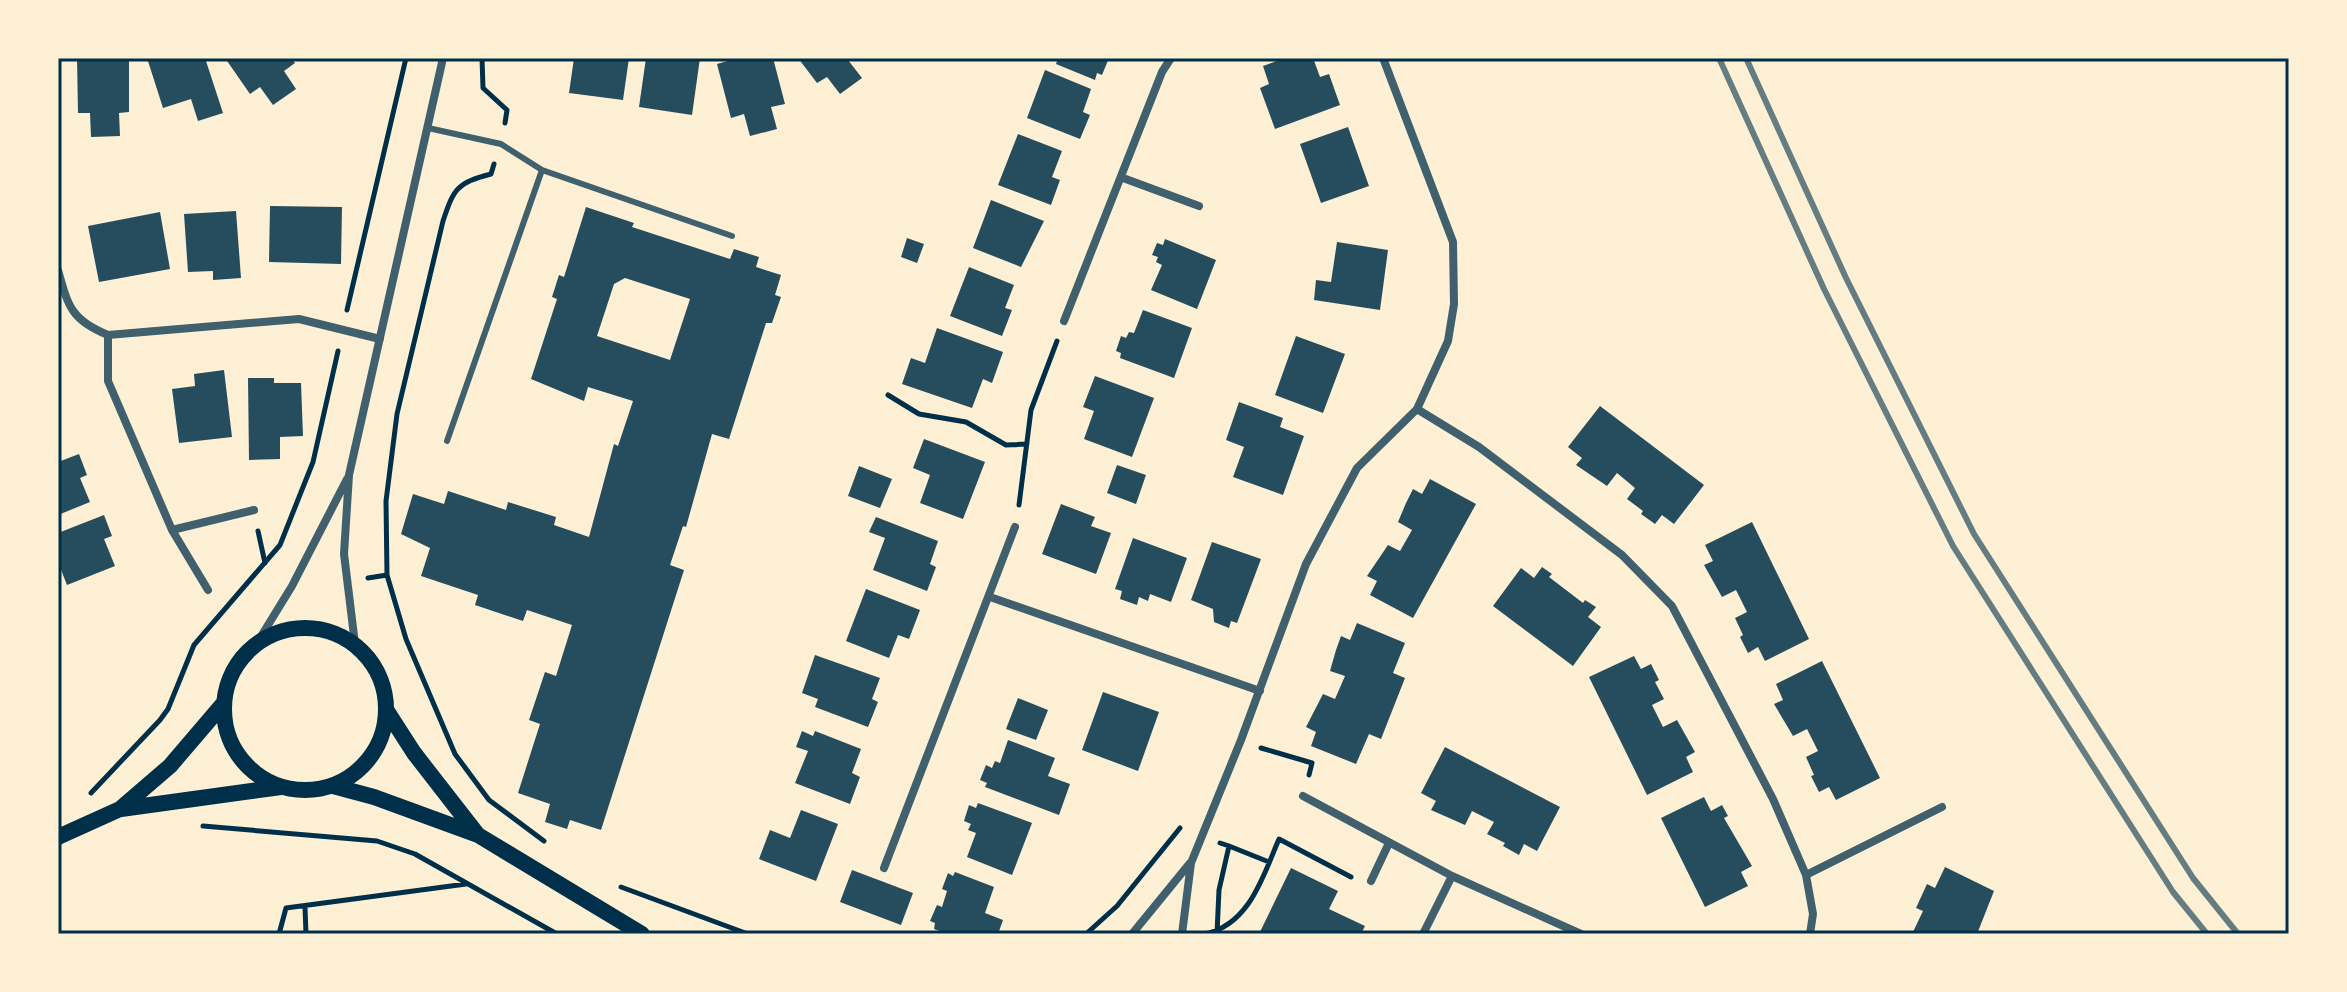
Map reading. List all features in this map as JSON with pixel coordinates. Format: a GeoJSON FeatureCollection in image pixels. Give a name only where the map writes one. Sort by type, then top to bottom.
{"type":"FeatureCollection","features":[{"type":"Feature","properties":{"kind":"main road"},"geometry":{"type":"LineString","coordinates":[[317,628],[355,644],[373,663],[383,686],[387,711],[383,735],[372,757],[354,775],[333,786],[307,791],[281,787],[261,778],[238,755],[225,725],[223,704],[228,680],[240,659],[257,643],[286,630],[317,628]]}},
{"type":"Feature","properties":{"kind":"main road"},"geometry":{"type":"LineString","coordinates":[[120,809],[170,766],[223,704]]}},
{"type":"Feature","properties":{"kind":"main road"},"geometry":{"type":"LineString","coordinates":[[387,711],[414,753],[478,835]]}},
{"type":"Feature","properties":{"kind":"main road"},"geometry":{"type":"LineString","coordinates":[[333,786],[374,797],[478,835],[642,934]]}},
{"type":"Feature","properties":{"kind":"main road"},"geometry":{"type":"LineString","coordinates":[[58,837],[120,809],[281,787]]}},
{"type":"Feature","properties":{"kind":"street"},"geometry":{"type":"LineString","coordinates":[[355,644],[344,554],[349,475],[443,58]]}},
{"type":"Feature","properties":{"kind":"street"},"geometry":{"type":"LineString","coordinates":[[1064,321],[1123,178],[1162,72],[1171,58]]}},
{"type":"Feature","properties":{"kind":"street"},"geometry":{"type":"LineString","coordinates":[[1182,934],[1191,863],[1260,691],[1306,564],[1357,468],[1417,409],[1448,341],[1456,269],[1453,242],[1383,58]]}},
{"type":"Feature","properties":{"kind":"street"},"geometry":{"type":"LineString","coordinates":[[1123,178],[1199,206]]}},
{"type":"Feature","properties":{"kind":"street"},"geometry":{"type":"LineString","coordinates":[[58,270],[68,305],[83,325],[108,335],[299,319],[380,339]]}},
{"type":"Feature","properties":{"kind":"street"},"geometry":{"type":"LineString","coordinates":[[108,335],[108,381],[142,454],[172,530],[208,590]]}},
{"type":"Feature","properties":{"kind":"street"},"geometry":{"type":"LineString","coordinates":[[1417,409],[1479,447],[1622,555],[1672,606],[1773,799],[1806,875],[1813,914],[1810,934]]}},
{"type":"Feature","properties":{"kind":"street"},"geometry":{"type":"LineString","coordinates":[[257,643],[292,586],[349,475]]}},
{"type":"Feature","properties":{"kind":"street"},"geometry":{"type":"LineString","coordinates":[[172,530],[254,510]]}},
{"type":"Feature","properties":{"kind":"street"},"geometry":{"type":"LineString","coordinates":[[884,868],[1015,527]]}},
{"type":"Feature","properties":{"kind":"street"},"geometry":{"type":"LineString","coordinates":[[990,597],[1260,691]]}},
{"type":"Feature","properties":{"kind":"street"},"geometry":{"type":"LineString","coordinates":[[1303,796],[1452,876],[1581,934]]}},
{"type":"Feature","properties":{"kind":"street"},"geometry":{"type":"LineString","coordinates":[[1806,875],[1942,807]]}},
{"type":"Feature","properties":{"kind":"street"},"geometry":{"type":"LineString","coordinates":[[1371,881],[1389,843]]}},
{"type":"Feature","properties":{"kind":"street"},"geometry":{"type":"LineString","coordinates":[[1132,934],[1191,863]]}},
{"type":"Feature","properties":{"kind":"street"},"geometry":{"type":"LineString","coordinates":[[1423,934],[1452,876]]}},
{"type":"Feature","properties":{"kind":"lane"},"geometry":{"type":"LineString","coordinates":[[428,128],[501,144],[542,170],[732,236]]}},
{"type":"Feature","properties":{"kind":"lane"},"geometry":{"type":"LineString","coordinates":[[447,441],[542,170]]}},
{"type":"Feature","properties":{"kind":"path"},"geometry":{"type":"LineString","coordinates":[[101,817],[89,795],[160,720],[168,709],[194,645],[280,545],[313,462],[406,58]]}},
{"type":"Feature","properties":{"kind":"path"},"geometry":{"type":"LineString","coordinates":[[482,58],[483,88],[507,110],[501,144],[491,174],[464,181],[452,195],[443,221],[397,414],[386,501],[387,575],[406,639],[455,754],[489,800],[549,845]]}},
{"type":"Feature","properties":{"kind":"path"},"geometry":{"type":"LineString","coordinates":[[1015,527],[1031,410],[1064,321]]}},
{"type":"Feature","properties":{"kind":"path"},"geometry":{"type":"LineString","coordinates":[[888,395],[919,414],[966,422],[1006,445],[1028,444]]}},
{"type":"Feature","properties":{"kind":"path"},"geometry":{"type":"LineString","coordinates":[[254,510],[265,563]]}},
{"type":"Feature","properties":{"kind":"path"},"geometry":{"type":"LineString","coordinates":[[1241,740],[1312,763],[1303,796]]}},
{"type":"Feature","properties":{"kind":"path"},"geometry":{"type":"LineString","coordinates":[[1086,934],[1117,906],[1175,830],[1208,819]]}},
{"type":"Feature","properties":{"kind":"path"},"geometry":{"type":"LineString","coordinates":[[213,828],[377,841],[415,854],[557,934]]}},
{"type":"Feature","properties":{"kind":"path"},"geometry":{"type":"LineString","coordinates":[[1200,838],[1269,862]]}},
{"type":"Feature","properties":{"kind":"path"},"geometry":{"type":"LineString","coordinates":[[1205,934],[1217,933],[1251,903],[1279,839],[1363,883],[1371,881]]}},
{"type":"Feature","properties":{"kind":"path"},"geometry":{"type":"LineString","coordinates":[[1217,933],[1219,890],[1229,846]]}},
{"type":"Feature","properties":{"kind":"path"},"geometry":{"type":"LineString","coordinates":[[613,883],[748,934]]}},
{"type":"Feature","properties":{"kind":"path"},"geometry":{"type":"LineString","coordinates":[[279,934],[286,908],[467,884]]}},
{"type":"Feature","properties":{"kind":"path"},"geometry":{"type":"LineString","coordinates":[[305,907],[306,934]]}},
{"type":"Feature","properties":{"kind":"building"},"geometry":{"type":"Polygon","coordinates":[[[77,58],[129,58],[129,112],[119,113],[120,136],[91,137],[90,113],[78,113],[77,58]]]}},
{"type":"Feature","properties":{"kind":"building"},"geometry":{"type":"Polygon","coordinates":[[[147,58],[205,58],[223,113],[198,121],[191,99],[163,108],[147,58]]]}},
{"type":"Feature","properties":{"kind":"building"},"geometry":{"type":"Polygon","coordinates":[[[225,58],[291,58],[295,63],[284,71],[296,89],[273,105],[260,87],[250,94],[225,58]]]}},
{"type":"Feature","properties":{"kind":"building"},"geometry":{"type":"Polygon","coordinates":[[[574,58],[629,58],[623,100],[569,93],[574,58]]]}},
{"type":"Feature","properties":{"kind":"building"},"geometry":{"type":"Polygon","coordinates":[[[646,58],[700,58],[692,115],[639,107],[646,58]]]}},
{"type":"Feature","properties":{"kind":"building"},"geometry":{"type":"Polygon","coordinates":[[[738,58],[773,58],[785,104],[771,107],[777,129],[750,136],[744,114],[731,118],[717,64],[738,58]]]}},
{"type":"Feature","properties":{"kind":"building"},"geometry":{"type":"Polygon","coordinates":[[[798,58],[851,58],[848,60],[862,78],[840,94],[827,77],[817,83],[798,58]]]}},
{"type":"Feature","properties":{"kind":"building"},"geometry":{"type":"Polygon","coordinates":[[[1058,58],[1109,58],[1102,75],[1097,73],[1095,80],[1056,64],[1058,58]]]}},
{"type":"Feature","properties":{"kind":"building"},"geometry":{"type":"Polygon","coordinates":[[[1285,58],[1313,58],[1320,77],[1329,74],[1340,105],[1275,129],[1260,88],[1269,84],[1263,66],[1285,58]]]}},
{"type":"Feature","properties":{"kind":"building"},"geometry":{"type":"Polygon","coordinates":[[[1045,70],[1091,89],[1083,112],[1090,115],[1080,139],[1027,118],[1045,70]]]}},
{"type":"Feature","properties":{"kind":"building"},"geometry":{"type":"Polygon","coordinates":[[[1348,127],[1369,186],[1321,203],[1300,144],[1348,127]]]}},
{"type":"Feature","properties":{"kind":"building"},"geometry":{"type":"Polygon","coordinates":[[[1018,134],[1062,151],[1052,177],[1060,180],[1051,205],[998,185],[1018,134]]]}},
{"type":"Feature","properties":{"kind":"building"},"geometry":{"type":"Polygon","coordinates":[[[991,200],[1044,221],[1021,267],[973,248],[991,200]]]}},
{"type":"Feature","properties":{"kind":"building"},"geometry":{"type":"Polygon","coordinates":[[[270,206],[342,207],[341,264],[269,262],[270,206]]]}},
{"type":"Feature","properties":{"kind":"building"},"geometry":{"type":"Polygon","coordinates":[[[586,207],[634,223],[632,227],[730,259],[734,249],[759,257],[756,267],[781,275],[775,295],[781,297],[772,323],[766,323],[729,439],[712,434],[686,527],[683,526],[670,565],[684,570],[601,830],[570,820],[567,829],[545,822],[550,804],[518,793],[540,724],[529,720],[545,672],[556,676],[572,625],[527,610],[523,621],[475,605],[478,595],[421,576],[430,548],[401,534],[413,494],[444,504],[448,491],[506,510],[508,502],[556,517],[554,525],[589,537],[614,444],[618,446],[633,401],[588,387],[584,401],[531,379],[557,299],[552,297],[559,275],[564,277],[586,207]],[[625,278],[614,284],[597,336],[670,360],[690,299],[625,278]]]}},
{"type":"Feature","properties":{"kind":"building"},"geometry":{"type":"Polygon","coordinates":[[[236,211],[241,278],[213,280],[213,271],[188,272],[184,214],[236,211]]]}},
{"type":"Feature","properties":{"kind":"building"},"geometry":{"type":"Polygon","coordinates":[[[160,212],[170,269],[99,282],[88,226],[160,212]]]}},
{"type":"Feature","properties":{"kind":"building"},"geometry":{"type":"Polygon","coordinates":[[[907,238],[924,244],[917,263],[901,257],[907,238]]]}},
{"type":"Feature","properties":{"kind":"building"},"geometry":{"type":"Polygon","coordinates":[[[1165,239],[1216,260],[1197,309],[1151,290],[1162,265],[1156,262],[1158,257],[1152,255],[1157,243],[1163,245],[1165,239]]]}},
{"type":"Feature","properties":{"kind":"building"},"geometry":{"type":"Polygon","coordinates":[[[1337,242],[1388,250],[1380,310],[1314,300],[1316,280],[1331,282],[1337,242]]]}},
{"type":"Feature","properties":{"kind":"building"},"geometry":{"type":"Polygon","coordinates":[[[969,267],[1014,285],[1005,308],[1012,310],[1002,336],[950,316],[969,267]]]}},
{"type":"Feature","properties":{"kind":"building"},"geometry":{"type":"Polygon","coordinates":[[[1143,310],[1192,328],[1174,378],[1120,358],[1121,353],[1116,351],[1121,336],[1126,338],[1129,332],[1134,333],[1143,310]]]}},
{"type":"Feature","properties":{"kind":"building"},"geometry":{"type":"Polygon","coordinates":[[[937,328],[1003,352],[992,383],[983,379],[972,408],[902,384],[911,358],[925,363],[937,328]]]}},
{"type":"Feature","properties":{"kind":"building"},"geometry":{"type":"Polygon","coordinates":[[[1296,336],[1345,354],[1323,413],[1275,395],[1296,336]]]}},
{"type":"Feature","properties":{"kind":"building"},"geometry":{"type":"Polygon","coordinates":[[[224,370],[232,437],[179,443],[172,389],[195,386],[194,374],[224,370]]]}},
{"type":"Feature","properties":{"kind":"building"},"geometry":{"type":"Polygon","coordinates":[[[1095,376],[1154,398],[1132,457],[1084,439],[1094,411],[1083,407],[1095,376]]]}},
{"type":"Feature","properties":{"kind":"building"},"geometry":{"type":"Polygon","coordinates":[[[248,378],[274,378],[274,383],[301,383],[303,436],[280,437],[280,459],[249,460],[248,378]]]}},
{"type":"Feature","properties":{"kind":"building"},"geometry":{"type":"Polygon","coordinates":[[[1239,402],[1283,418],[1280,427],[1304,436],[1283,495],[1233,477],[1244,447],[1226,440],[1239,402]]]}},
{"type":"Feature","properties":{"kind":"building"},"geometry":{"type":"Polygon","coordinates":[[[1600,406],[1704,485],[1674,524],[1662,515],[1655,524],[1641,514],[1643,511],[1627,499],[1635,488],[1617,473],[1607,486],[1576,465],[1582,458],[1568,447],[1600,406]]]}},
{"type":"Feature","properties":{"kind":"building"},"geometry":{"type":"Polygon","coordinates":[[[924,439],[985,462],[963,519],[920,503],[930,475],[913,468],[924,439]]]}},
{"type":"Feature","properties":{"kind":"building"},"geometry":{"type":"Polygon","coordinates":[[[79,454],[87,475],[80,478],[90,502],[58,515],[58,462],[79,454]]]}},
{"type":"Feature","properties":{"kind":"building"},"geometry":{"type":"Polygon","coordinates":[[[1117,465],[1146,475],[1136,504],[1107,493],[1117,465]]]}},
{"type":"Feature","properties":{"kind":"building"},"geometry":{"type":"Polygon","coordinates":[[[859,466],[892,479],[880,508],[848,496],[859,466]]]}},
{"type":"Feature","properties":{"kind":"building"},"geometry":{"type":"Polygon","coordinates":[[[1430,479],[1476,504],[1413,618],[1370,595],[1377,581],[1367,576],[1388,545],[1400,551],[1412,530],[1398,522],[1413,489],[1422,494],[1430,479]]]}},
{"type":"Feature","properties":{"kind":"building"},"geometry":{"type":"Polygon","coordinates":[[[1061,504],[1095,517],[1091,526],[1111,533],[1096,574],[1042,554],[1061,504]]]}},
{"type":"Feature","properties":{"kind":"building"},"geometry":{"type":"Polygon","coordinates":[[[104,515],[112,536],[104,539],[115,566],[67,585],[58,562],[58,533],[104,515]]]}},
{"type":"Feature","properties":{"kind":"building"},"geometry":{"type":"Polygon","coordinates":[[[876,517],[938,541],[930,564],[936,567],[927,591],[873,570],[885,538],[869,532],[876,517]]]}},
{"type":"Feature","properties":{"kind":"building"},"geometry":{"type":"Polygon","coordinates":[[[1752,522],[1809,639],[1765,661],[1758,647],[1748,653],[1740,637],[1743,635],[1735,618],[1747,612],[1736,590],[1722,597],[1704,565],[1713,561],[1705,545],[1752,522]]]}},
{"type":"Feature","properties":{"kind":"building"},"geometry":{"type":"Polygon","coordinates":[[[1133,538],[1187,558],[1171,602],[1150,594],[1148,601],[1139,597],[1137,605],[1120,599],[1122,591],[1115,589],[1133,538]]]}},
{"type":"Feature","properties":{"kind":"building"},"geometry":{"type":"Polygon","coordinates":[[[1212,542],[1261,559],[1237,623],[1231,621],[1229,628],[1214,622],[1213,609],[1191,600],[1212,542]]]}},
{"type":"Feature","properties":{"kind":"building"},"geometry":{"type":"Polygon","coordinates":[[[1542,567],[1552,574],[1549,577],[1583,603],[1585,600],[1596,607],[1588,617],[1601,627],[1573,666],[1493,606],[1521,568],[1534,578],[1542,567]]]}},
{"type":"Feature","properties":{"kind":"building"},"geometry":{"type":"Polygon","coordinates":[[[866,589],[920,610],[909,639],[898,635],[889,658],[846,641],[866,589]]]}},
{"type":"Feature","properties":{"kind":"building"},"geometry":{"type":"Polygon","coordinates":[[[1357,623],[1405,643],[1393,673],[1405,678],[1381,739],[1369,734],[1356,764],[1311,746],[1316,732],[1306,727],[1323,694],[1335,699],[1345,676],[1330,671],[1336,650],[1341,636],[1350,640],[1357,623]]]}},
{"type":"Feature","properties":{"kind":"building"},"geometry":{"type":"Polygon","coordinates":[[[815,655],[880,678],[872,699],[878,702],[868,727],[815,707],[818,699],[802,693],[815,655]]]}},
{"type":"Feature","properties":{"kind":"building"},"geometry":{"type":"Polygon","coordinates":[[[1634,656],[1641,669],[1651,664],[1659,680],[1655,682],[1664,699],[1652,705],[1663,727],[1677,720],[1695,752],[1686,757],[1693,772],[1647,795],[1589,677],[1634,656]]]}},
{"type":"Feature","properties":{"kind":"building"},"geometry":{"type":"Polygon","coordinates":[[[1822,661],[1880,778],[1836,800],[1829,787],[1819,792],[1811,776],[1814,775],[1806,757],[1818,751],[1807,729],[1793,736],[1774,704],[1783,700],[1776,684],[1822,661]]]}},
{"type":"Feature","properties":{"kind":"building"},"geometry":{"type":"Polygon","coordinates":[[[1103,692],[1159,712],[1138,771],[1082,750],[1103,692]]]}},
{"type":"Feature","properties":{"kind":"building"},"geometry":{"type":"Polygon","coordinates":[[[1018,698],[1048,710],[1036,740],[1006,729],[1018,698]]]}},
{"type":"Feature","properties":{"kind":"building"},"geometry":{"type":"Polygon","coordinates":[[[802,731],[813,736],[815,731],[861,749],[852,773],[860,777],[850,804],[795,783],[808,751],[796,747],[802,731]]]}},
{"type":"Feature","properties":{"kind":"building"},"geometry":{"type":"Polygon","coordinates":[[[1008,740],[1055,758],[1048,776],[1070,784],[1059,815],[985,787],[987,783],[980,780],[986,765],[992,768],[995,761],[1000,763],[1008,740]]]}},
{"type":"Feature","properties":{"kind":"building"},"geometry":{"type":"Polygon","coordinates":[[[1445,747],[1560,807],[1537,851],[1524,844],[1519,855],[1503,846],[1505,843],[1487,834],[1494,822],[1472,811],[1465,825],[1431,810],[1436,801],[1421,793],[1445,747]]]}},
{"type":"Feature","properties":{"kind":"building"},"geometry":{"type":"Polygon","coordinates":[[[1704,797],[1711,811],[1722,805],[1728,816],[1724,818],[1752,866],[1741,872],[1748,886],[1705,907],[1661,818],[1704,797]]]}},
{"type":"Feature","properties":{"kind":"building"},"geometry":{"type":"Polygon","coordinates":[[[978,803],[1032,823],[1012,875],[967,857],[976,833],[968,830],[971,824],[964,821],[969,805],[976,808],[978,803]]]}},
{"type":"Feature","properties":{"kind":"building"},"geometry":{"type":"Polygon","coordinates":[[[801,810],[838,824],[816,881],[759,859],[770,830],[790,838],[801,810]]]}},
{"type":"Feature","properties":{"kind":"building"},"geometry":{"type":"Polygon","coordinates":[[[1945,867],[1994,891],[1977,934],[1912,934],[1923,911],[1916,908],[1927,884],[1935,888],[1945,867]]]}},
{"type":"Feature","properties":{"kind":"building"},"geometry":{"type":"Polygon","coordinates":[[[1291,868],[1338,891],[1329,909],[1365,926],[1361,934],[1259,934],[1291,868]]]}},
{"type":"Feature","properties":{"kind":"building"},"geometry":{"type":"Polygon","coordinates":[[[852,870],[913,893],[901,925],[840,902],[852,870]]]}},
{"type":"Feature","properties":{"kind":"building"},"geometry":{"type":"Polygon","coordinates":[[[955,872],[994,887],[985,913],[1003,920],[998,934],[948,934],[934,929],[935,923],[930,921],[937,905],[942,907],[947,891],[942,889],[948,873],[953,876],[955,872]]]}},
{"type":"Feature","properties":{"kind":"railway"},"geometry":{"type":"LineString","coordinates":[[1719,58],[1824,289],[1953,546],[2173,892],[2207,934]]}},
{"type":"Feature","properties":{"kind":"railway"},"geometry":{"type":"LineString","coordinates":[[1746,58],[1846,278],[1974,534],[2193,878],[2238,934]]}}]}
